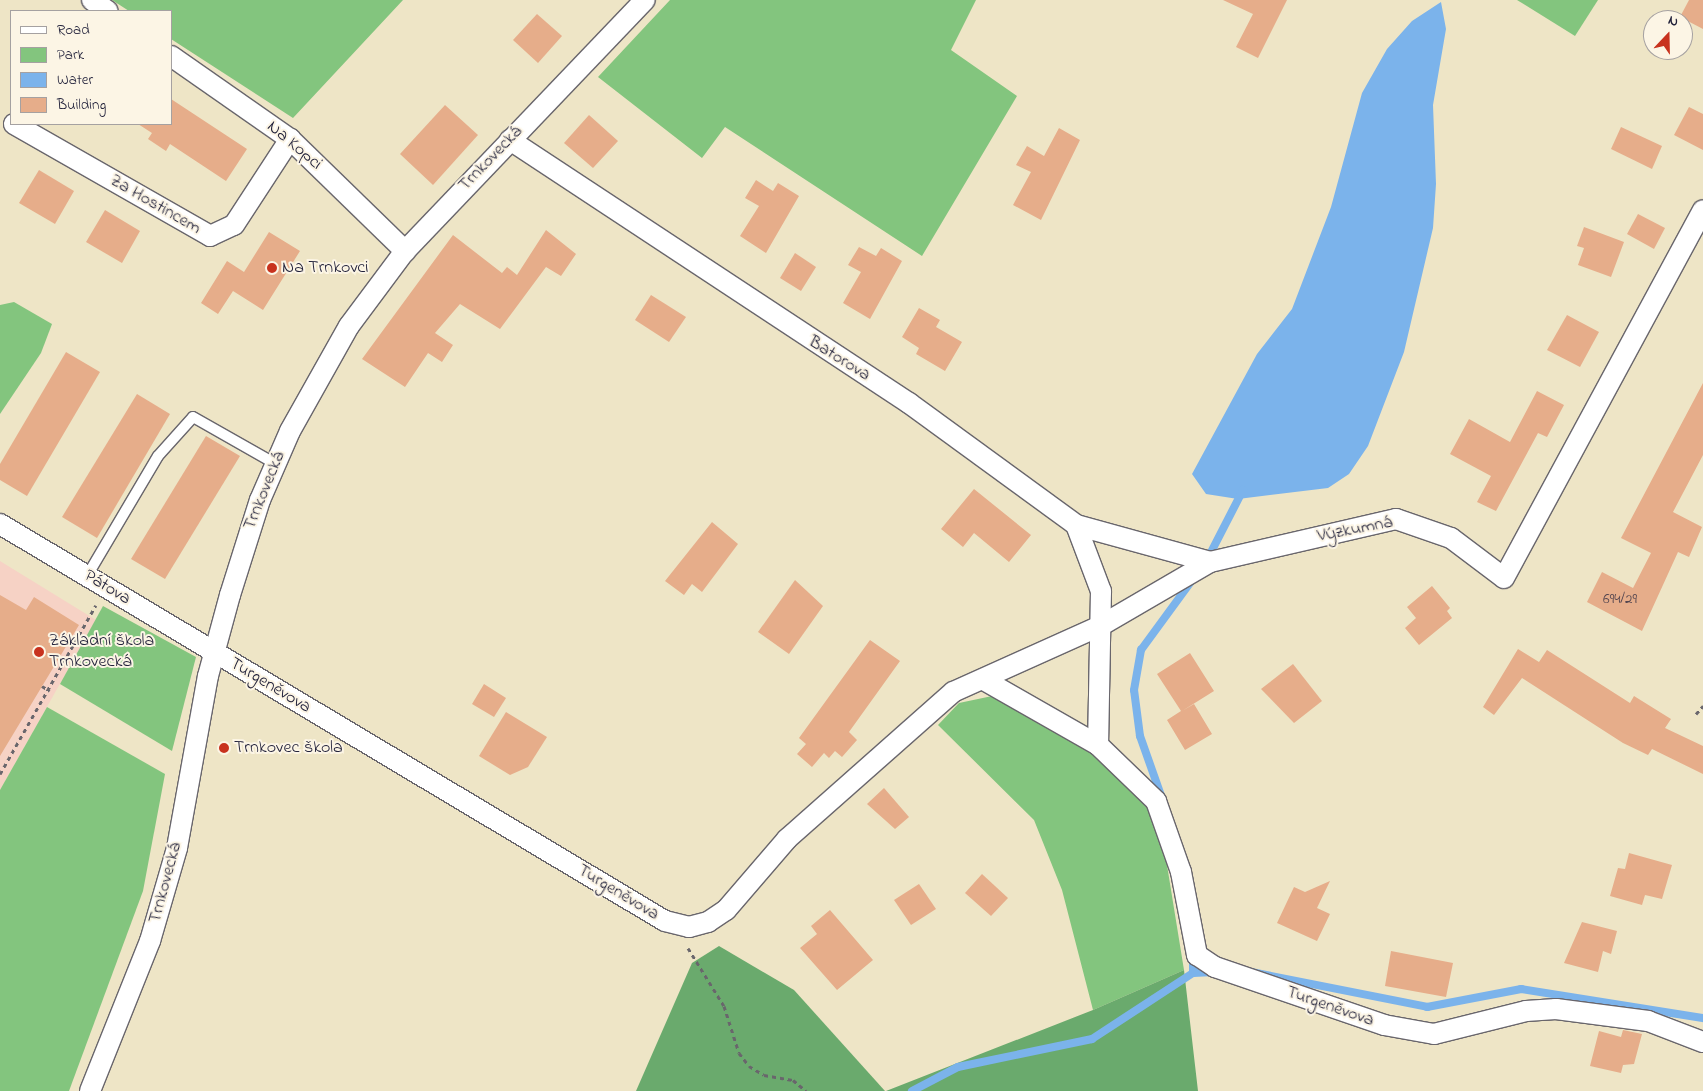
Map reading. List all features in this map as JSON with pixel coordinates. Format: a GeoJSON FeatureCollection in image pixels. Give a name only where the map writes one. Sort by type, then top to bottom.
{"type":"FeatureCollection","features":[{"type":"Feature","properties":{"kind":"street"},"geometry":{"type":"LineString","coordinates":[[92,0],[107,10]]}},
{"type":"Feature","properties":{"kind":"street","name":"Trnkovecká"},"geometry":{"type":"LineString","coordinates":[[90,1091],[150,941],[174,857],[215,652],[246,539],[274,463],[349,326],[405,250],[645,0]]}},
{"type":"Feature","properties":{"kind":"street","name":"Na Kopci"},"geometry":{"type":"LineString","coordinates":[[172,57],[290,138],[405,250]]}},
{"type":"Feature","properties":{"kind":"street","name":"Za Hostincem"},"geometry":{"type":"LineString","coordinates":[[16,125],[210,236],[234,225],[290,138]]}},
{"type":"Feature","properties":{"kind":"street","name":"Batorova"},"geometry":{"type":"LineString","coordinates":[[510,140],[910,403],[1076,525]]}},
{"type":"Feature","properties":{"kind":"street","name":"Výzkumná"},"geometry":{"type":"LineString","coordinates":[[984,680],[1100,626],[1210,562],[1396,519],[1452,538],[1504,578],[1703,210]]}},
{"type":"Feature","properties":{"kind":"street","name":"Pátova"},"geometry":{"type":"LineString","coordinates":[[0,524],[215,652]]}},
{"type":"Feature","properties":{"kind":"street"},"geometry":{"type":"LineString","coordinates":[[1076,525],[1210,562]]}},
{"type":"Feature","properties":{"kind":"street"},"geometry":{"type":"LineString","coordinates":[[1076,525],[1101,591],[1098,744]]}},
{"type":"Feature","properties":{"kind":"street","name":"Turgeněvova"},"geometry":{"type":"LineString","coordinates":[[215,652],[665,922],[681,927],[708,922],[726,910],[787,839],[954,692],[984,680],[1098,744],[1156,802],[1181,872],[1197,955],[1215,968],[1384,1025],[1434,1034],[1526,1011],[1556,1009],[1648,1020],[1703,1042]]}},
{"type":"Feature","properties":{"kind":"lane"},"geometry":{"type":"LineString","coordinates":[[87,576],[158,456],[193,417],[274,463]]}},
{"type":"Feature","properties":{"kind":"path"},"geometry":{"type":"LineString","coordinates":[[0,774],[50,691],[105,587]]}},
{"type":"Feature","properties":{"kind":"path"},"geometry":{"type":"LineString","coordinates":[[42,686],[50,691]]}},
{"type":"Feature","properties":{"kind":"path"},"geometry":{"type":"LineString","coordinates":[[1696,714],[1703,706]]}},
{"type":"Feature","properties":{"kind":"path"},"geometry":{"type":"LineString","coordinates":[[681,927],[693,958],[724,1006],[739,1053],[764,1074],[793,1080],[806,1091]]}},
{"type":"Feature","properties":{"kind":"shaded area","name":"Základní škola Trnkovecká"},"geometry":{"type":"Polygon","coordinates":[[[0,561],[96,620],[0,790],[0,561]]]}},
{"type":"Feature","properties":{"kind":"green space"},"geometry":{"type":"Polygon","coordinates":[[[112,0],[403,0],[293,118],[172,40],[172,10],[127,10],[112,0]]]}},
{"type":"Feature","properties":{"kind":"green space"},"geometry":{"type":"Polygon","coordinates":[[[670,0],[976,0],[951,50],[1017,96],[922,256],[725,127],[702,158],[598,77],[670,0]]]}},
{"type":"Feature","properties":{"kind":"green space"},"geometry":{"type":"Polygon","coordinates":[[[1517,0],[1598,0],[1575,36],[1517,0]]]}},
{"type":"Feature","properties":{"kind":"green space"},"geometry":{"type":"Polygon","coordinates":[[[14,302],[52,324],[41,353],[0,414],[0,305],[14,302]]]}},
{"type":"Feature","properties":{"kind":"green space"},"geometry":{"type":"Polygon","coordinates":[[[103,606],[196,657],[172,751],[60,684],[103,606]]]}},
{"type":"Feature","properties":{"kind":"green space"},"geometry":{"type":"Polygon","coordinates":[[[997,695],[1095,751],[1150,811],[1166,859],[1184,970],[1093,1010],[1062,890],[1034,820],[938,725],[959,703],[997,695]]]}},
{"type":"Feature","properties":{"kind":"green space"},"geometry":{"type":"Polygon","coordinates":[[[47,707],[165,774],[143,891],[69,1091],[0,1091],[0,790],[47,707]]]}},
{"type":"Feature","properties":{"kind":"green space"},"geometry":{"type":"Polygon","coordinates":[[[719,946],[794,990],[885,1091],[636,1091],[692,963],[719,946]]]}},
{"type":"Feature","properties":{"kind":"green space"},"geometry":{"type":"Polygon","coordinates":[[[1184,970],[1198,1091],[886,1091],[1093,1010],[1184,970]]]}},
{"type":"Feature","properties":{"kind":"water"},"geometry":{"type":"Polygon","coordinates":[[[1441,2],[1446,29],[1433,105],[1436,184],[1433,228],[1404,352],[1368,446],[1349,474],[1328,488],[1238,499],[1206,494],[1192,474],[1257,354],[1292,309],[1331,207],[1362,93],[1387,49],[1412,21],[1441,2]]]}},
{"type":"Feature","properties":{"kind":"building"},"geometry":{"type":"Polygon","coordinates":[[[1223,0],[1287,0],[1258,58],[1236,47],[1253,14],[1223,0]]]}},
{"type":"Feature","properties":{"kind":"building"},"geometry":{"type":"Polygon","coordinates":[[[1689,0],[1703,0],[1703,29],[1693,24],[1693,10],[1684,10],[1689,0]]]}},
{"type":"Feature","properties":{"kind":"building"},"geometry":{"type":"Polygon","coordinates":[[[537,14],[562,36],[538,63],[513,40],[537,14]]]}},
{"type":"Feature","properties":{"kind":"building"},"geometry":{"type":"Polygon","coordinates":[[[172,100],[247,149],[226,181],[170,144],[166,151],[148,139],[152,133],[140,125],[172,125],[172,100]]]}},
{"type":"Feature","properties":{"kind":"building"},"geometry":{"type":"Polygon","coordinates":[[[445,105],[478,135],[433,185],[400,154],[445,105]]]}},
{"type":"Feature","properties":{"kind":"building"},"geometry":{"type":"Polygon","coordinates":[[[1689,107],[1703,114],[1703,150],[1674,135],[1689,107]]]}},
{"type":"Feature","properties":{"kind":"building"},"geometry":{"type":"Polygon","coordinates":[[[589,115],[618,141],[593,168],[564,143],[589,115]]]}},
{"type":"Feature","properties":{"kind":"building"},"geometry":{"type":"Polygon","coordinates":[[[1621,127],[1662,146],[1652,169],[1611,149],[1621,127]]]}},
{"type":"Feature","properties":{"kind":"building"},"geometry":{"type":"Polygon","coordinates":[[[1059,128],[1080,140],[1041,220],[1013,205],[1031,172],[1016,165],[1027,146],[1044,156],[1059,128]]]}},
{"type":"Feature","properties":{"kind":"building"},"geometry":{"type":"Polygon","coordinates":[[[39,170],[74,191],[55,224],[19,203],[39,170]]]}},
{"type":"Feature","properties":{"kind":"building"},"geometry":{"type":"Polygon","coordinates":[[[756,180],[773,191],[778,183],[799,196],[766,253],[740,236],[759,206],[745,198],[756,180]]]}},
{"type":"Feature","properties":{"kind":"building"},"geometry":{"type":"Polygon","coordinates":[[[105,210],[140,231],[122,263],[86,242],[105,210]]]}},
{"type":"Feature","properties":{"kind":"building"},"geometry":{"type":"Polygon","coordinates":[[[1638,214],[1665,228],[1654,249],[1627,234],[1638,214]]]}},
{"type":"Feature","properties":{"kind":"building"},"geometry":{"type":"Polygon","coordinates":[[[1584,227],[1624,242],[1611,277],[1578,265],[1584,248],[1577,246],[1584,227]]]}},
{"type":"Feature","properties":{"kind":"building"},"geometry":{"type":"Polygon","coordinates":[[[546,230],[576,254],[561,276],[546,267],[500,329],[460,304],[435,333],[453,345],[442,362],[428,353],[405,387],[362,359],[453,235],[502,273],[507,267],[517,275],[546,230]]]}},
{"type":"Feature","properties":{"kind":"building"},"geometry":{"type":"Polygon","coordinates":[[[269,232],[300,251],[263,310],[233,291],[218,314],[201,303],[227,261],[244,272],[269,232]]]}},
{"type":"Feature","properties":{"kind":"building"},"geometry":{"type":"Polygon","coordinates":[[[859,247],[876,256],[881,248],[902,261],[870,319],[843,303],[861,272],[848,265],[859,247]]]}},
{"type":"Feature","properties":{"kind":"building"},"geometry":{"type":"Polygon","coordinates":[[[795,253],[816,267],[801,291],[780,278],[795,253]]]}},
{"type":"Feature","properties":{"kind":"building"},"geometry":{"type":"Polygon","coordinates":[[[651,295],[686,317],[669,342],[635,320],[651,295]]]}},
{"type":"Feature","properties":{"kind":"building"},"geometry":{"type":"Polygon","coordinates":[[[919,308],[940,320],[936,327],[962,342],[945,371],[916,354],[919,348],[902,337],[919,308]]]}},
{"type":"Feature","properties":{"kind":"building"},"geometry":{"type":"Polygon","coordinates":[[[1567,315],[1599,332],[1580,367],[1547,350],[1567,315]]]}},
{"type":"Feature","properties":{"kind":"building"},"geometry":{"type":"Polygon","coordinates":[[[66,352],[100,372],[27,496],[0,480],[0,464],[66,352]]]}},
{"type":"Feature","properties":{"kind":"building"},"geometry":{"type":"Polygon","coordinates":[[[1703,383],[1703,455],[1673,512],[1702,527],[1689,557],[1678,552],[1642,631],[1587,602],[1602,572],[1633,588],[1651,553],[1621,538],[1703,383]]]}},
{"type":"Feature","properties":{"kind":"building"},"geometry":{"type":"Polygon","coordinates":[[[1537,391],[1564,405],[1547,437],[1538,433],[1496,511],[1477,502],[1491,476],[1450,454],[1469,419],[1510,442],[1537,391]]]}},
{"type":"Feature","properties":{"kind":"building"},"geometry":{"type":"Polygon","coordinates":[[[137,394],[170,414],[97,538],[62,517],[137,394]]]}},
{"type":"Feature","properties":{"kind":"building"},"geometry":{"type":"Polygon","coordinates":[[[206,436],[240,456],[165,579],[131,559],[206,436]]]}},
{"type":"Feature","properties":{"kind":"building"},"geometry":{"type":"Polygon","coordinates":[[[974,489],[1031,535],[1009,562],[974,533],[963,547],[941,529],[974,489]]]}},
{"type":"Feature","properties":{"kind":"building"},"geometry":{"type":"Polygon","coordinates":[[[712,522],[738,544],[702,592],[692,584],[684,595],[665,581],[712,522]]]}},
{"type":"Feature","properties":{"kind":"building"},"geometry":{"type":"Polygon","coordinates":[[[795,580],[823,606],[789,654],[758,632],[795,580]]]}},
{"type":"Feature","properties":{"kind":"building"},"geometry":{"type":"Polygon","coordinates":[[[1432,586],[1450,608],[1447,611],[1452,618],[1419,645],[1405,628],[1416,618],[1407,607],[1432,586]]]}},
{"type":"Feature","properties":{"kind":"building"},"geometry":{"type":"Polygon","coordinates":[[[0,595],[26,610],[34,597],[79,625],[0,756],[0,595]]]}},
{"type":"Feature","properties":{"kind":"building"},"geometry":{"type":"Polygon","coordinates":[[[870,640],[900,661],[849,732],[857,740],[842,757],[835,751],[829,758],[824,753],[812,767],[797,754],[806,744],[799,738],[870,640]]]}},
{"type":"Feature","properties":{"kind":"building"},"geometry":{"type":"Polygon","coordinates":[[[1518,649],[1539,662],[1547,650],[1630,703],[1634,696],[1671,719],[1665,728],[1703,746],[1703,774],[1652,749],[1648,755],[1623,743],[1522,678],[1494,715],[1483,707],[1518,649]]]}},
{"type":"Feature","properties":{"kind":"building"},"geometry":{"type":"Polygon","coordinates":[[[1190,653],[1214,691],[1182,711],[1194,704],[1212,734],[1185,750],[1167,720],[1181,711],[1157,674],[1190,653]]]}},
{"type":"Feature","properties":{"kind":"building"},"geometry":{"type":"Polygon","coordinates":[[[1293,664],[1322,701],[1294,723],[1261,689],[1293,664]]]}},
{"type":"Feature","properties":{"kind":"building"},"geometry":{"type":"Polygon","coordinates":[[[484,684],[506,698],[494,717],[472,704],[484,684]]]}},
{"type":"Feature","properties":{"kind":"building"},"geometry":{"type":"Polygon","coordinates":[[[506,712],[547,737],[528,767],[510,775],[479,756],[506,712]]]}},
{"type":"Feature","properties":{"kind":"building"},"geometry":{"type":"Polygon","coordinates":[[[884,788],[909,817],[895,829],[867,804],[884,788]]]}},
{"type":"Feature","properties":{"kind":"building"},"geometry":{"type":"Polygon","coordinates":[[[1629,853],[1672,865],[1662,899],[1645,895],[1642,905],[1610,896],[1618,868],[1625,869],[1629,853]]]}},
{"type":"Feature","properties":{"kind":"building"},"geometry":{"type":"Polygon","coordinates":[[[982,874],[1008,898],[991,916],[965,893],[982,874]]]}},
{"type":"Feature","properties":{"kind":"building"},"geometry":{"type":"Polygon","coordinates":[[[1330,881],[1317,908],[1330,914],[1317,941],[1277,923],[1294,887],[1305,892],[1330,881]]]}},
{"type":"Feature","properties":{"kind":"building"},"geometry":{"type":"Polygon","coordinates":[[[919,884],[936,909],[911,925],[894,900],[919,884]]]}},
{"type":"Feature","properties":{"kind":"building"},"geometry":{"type":"Polygon","coordinates":[[[830,910],[873,960],[837,990],[800,948],[817,934],[811,926],[830,910]]]}},
{"type":"Feature","properties":{"kind":"building"},"geometry":{"type":"Polygon","coordinates":[[[1582,922],[1617,931],[1611,954],[1603,951],[1598,972],[1564,963],[1582,922]]]}},
{"type":"Feature","properties":{"kind":"building"},"geometry":{"type":"Polygon","coordinates":[[[1391,951],[1453,963],[1446,997],[1385,986],[1391,951]]]}},
{"type":"Feature","properties":{"kind":"building"},"geometry":{"type":"Polygon","coordinates":[[[1623,1030],[1642,1034],[1634,1064],[1623,1065],[1621,1073],[1590,1066],[1599,1031],[1621,1037],[1623,1030]]]}},
{"type":"Feature","properties":{"kind":"waterway"},"geometry":{"type":"LineString","coordinates":[[1207,560],[1243,490]]}},
{"type":"Feature","properties":{"kind":"waterway"},"geometry":{"type":"LineString","coordinates":[[1163,801],[1140,736],[1134,690],[1141,650],[1193,579]]}},
{"type":"Feature","properties":{"kind":"waterway"},"geometry":{"type":"LineString","coordinates":[[1193,955],[1193,973]]}},
{"type":"Feature","properties":{"kind":"waterway"},"geometry":{"type":"LineString","coordinates":[[1246,971],[1427,1007],[1521,989],[1703,1018]]}},
{"type":"Feature","properties":{"kind":"waterway"},"geometry":{"type":"LineString","coordinates":[[912,1091],[958,1067],[1092,1039],[1193,973],[1214,972]]}},
{"type":"Feature","properties":{"kind":"place","name":"Na Trnkovci"},"geometry":{"type":"Point","coordinates":[272,268]}},
{"type":"Feature","properties":{"kind":"place","name":"Základní škola Trnkovecká"},"geometry":{"type":"Point","coordinates":[39,652]}},
{"type":"Feature","properties":{"kind":"place","name":"Trnkovec škola"},"geometry":{"type":"Point","coordinates":[224,748]}}]}
